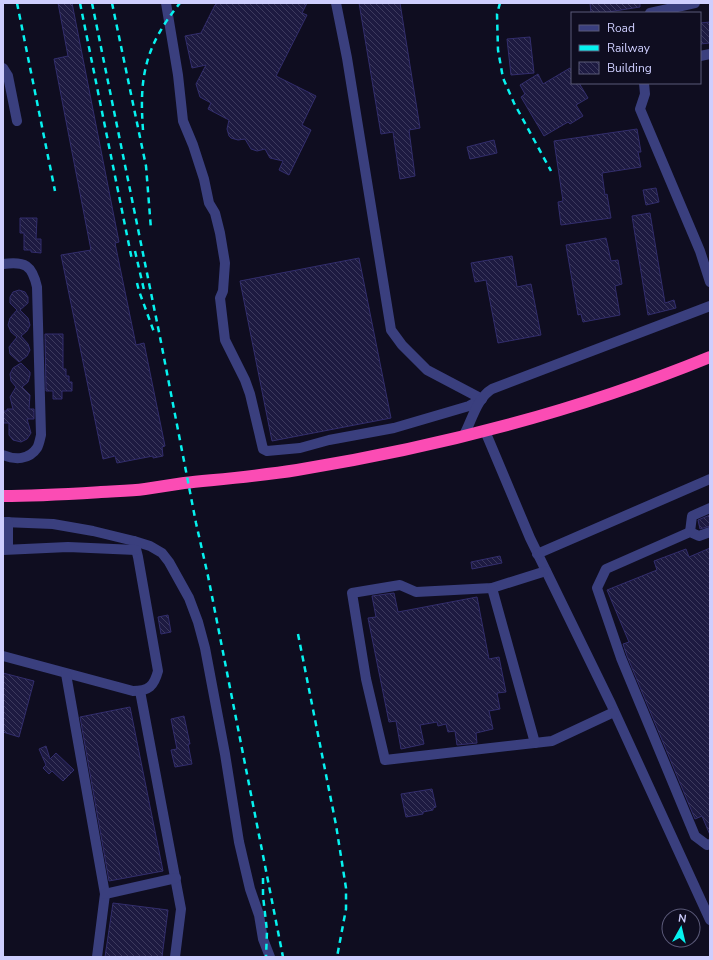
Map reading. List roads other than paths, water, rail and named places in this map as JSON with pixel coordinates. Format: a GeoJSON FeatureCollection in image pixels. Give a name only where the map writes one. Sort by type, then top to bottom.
{"type":"FeatureCollection","features":[{"type":"Feature","properties":{"kind":"highway"},"geometry":{"type":"LineString","coordinates":[[3,496],[37,496],[143,489],[183,483],[247,477],[376,456],[484,431],[548,413],[675,371],[710,356]]}},
{"type":"Feature","properties":{"kind":"street"},"geometry":{"type":"LineString","coordinates":[[166,3],[178,75],[183,121],[204,179],[209,203],[215,213],[220,233],[225,263],[223,291],[220,298],[225,340],[245,380],[250,394],[263,449],[267,451],[300,448],[329,440],[394,428],[469,406],[482,399]]}},
{"type":"Feature","properties":{"kind":"street"},"geometry":{"type":"LineString","coordinates":[[336,3],[347,58],[391,330],[402,345],[427,370],[482,399]]}},
{"type":"Feature","properties":{"kind":"street"},"geometry":{"type":"LineString","coordinates":[[654,12],[695,3]]}},
{"type":"Feature","properties":{"kind":"street"},"geometry":{"type":"LineString","coordinates":[[3,68],[8,76],[17,121]]}},
{"type":"Feature","properties":{"kind":"street"},"geometry":{"type":"LineString","coordinates":[[644,84],[645,94],[640,109],[700,251],[710,282]]}},
{"type":"Feature","properties":{"kind":"street"},"geometry":{"type":"LineString","coordinates":[[3,264],[14,262],[26,265],[34,274],[38,286],[41,435],[38,448],[28,456],[16,459],[3,455]]}},
{"type":"Feature","properties":{"kind":"street"},"geometry":{"type":"LineString","coordinates":[[464,435],[482,399],[487,392],[492,389],[710,306]]}},
{"type":"Feature","properties":{"kind":"street"},"geometry":{"type":"LineString","coordinates":[[484,431],[537,554],[706,902],[710,920]]}},
{"type":"Feature","properties":{"kind":"street"},"geometry":{"type":"LineString","coordinates":[[537,554],[710,479]]}},
{"type":"Feature","properties":{"kind":"street"},"geometry":{"type":"LineString","coordinates":[[690,532],[692,516],[710,508]]}},
{"type":"Feature","properties":{"kind":"street"},"geometry":{"type":"LineString","coordinates":[[135,546],[93,531],[53,524],[6,522],[6,550],[68,547],[150,546],[162,553],[169,562],[189,598],[198,622],[205,648],[241,849],[250,889],[259,915],[263,940],[270,957]]}},
{"type":"Feature","properties":{"kind":"street"},"geometry":{"type":"LineString","coordinates":[[710,532],[699,536],[690,532],[606,569],[597,588],[621,658],[695,836],[707,845],[710,844]]}},
{"type":"Feature","properties":{"kind":"street"},"geometry":{"type":"LineString","coordinates":[[3,656],[133,691],[140,691],[149,688],[155,682],[158,671],[135,546]]}},
{"type":"Feature","properties":{"kind":"street"},"geometry":{"type":"LineString","coordinates":[[546,571],[492,588],[416,592],[400,585],[352,593],[366,679],[385,760],[552,741],[614,712]]}},
{"type":"Feature","properties":{"kind":"street"},"geometry":{"type":"LineString","coordinates":[[492,588],[535,743]]}},
{"type":"Feature","properties":{"kind":"street"},"geometry":{"type":"LineString","coordinates":[[66,674],[105,894],[97,957]]}},
{"type":"Feature","properties":{"kind":"street"},"geometry":{"type":"LineString","coordinates":[[140,691],[181,909],[174,957]]}},
{"type":"Feature","properties":{"kind":"street"},"geometry":{"type":"LineString","coordinates":[[105,894],[176,878]]}},
{"type":"Feature","properties":{"kind":"railway"},"geometry":{"type":"LineString","coordinates":[[17,3],[55,191]]}},
{"type":"Feature","properties":{"kind":"railway"},"geometry":{"type":"LineString","coordinates":[[80,3],[132,260]]}},
{"type":"Feature","properties":{"kind":"railway"},"geometry":{"type":"LineString","coordinates":[[92,3],[196,523],[208,576],[283,957]]}},
{"type":"Feature","properties":{"kind":"railway"},"geometry":{"type":"LineString","coordinates":[[112,3],[146,166],[151,229]]}},
{"type":"Feature","properties":{"kind":"railway"},"geometry":{"type":"LineString","coordinates":[[143,130],[142,94],[147,63],[159,34],[180,3]]}},
{"type":"Feature","properties":{"kind":"railway"},"geometry":{"type":"LineString","coordinates":[[500,3],[497,14],[498,50],[503,78],[514,103],[551,171]]}},
{"type":"Feature","properties":{"kind":"railway"},"geometry":{"type":"LineString","coordinates":[[135,251],[144,290]]}},
{"type":"Feature","properties":{"kind":"railway"},"geometry":{"type":"LineString","coordinates":[[137,283],[154,332]]}},
{"type":"Feature","properties":{"kind":"railway"},"geometry":{"type":"LineString","coordinates":[[298,634],[336,825],[346,888],[346,909],[337,957]]}},
{"type":"Feature","properties":{"kind":"railway"},"geometry":{"type":"LineString","coordinates":[[263,878],[263,896],[267,931],[266,957]]}}]}
